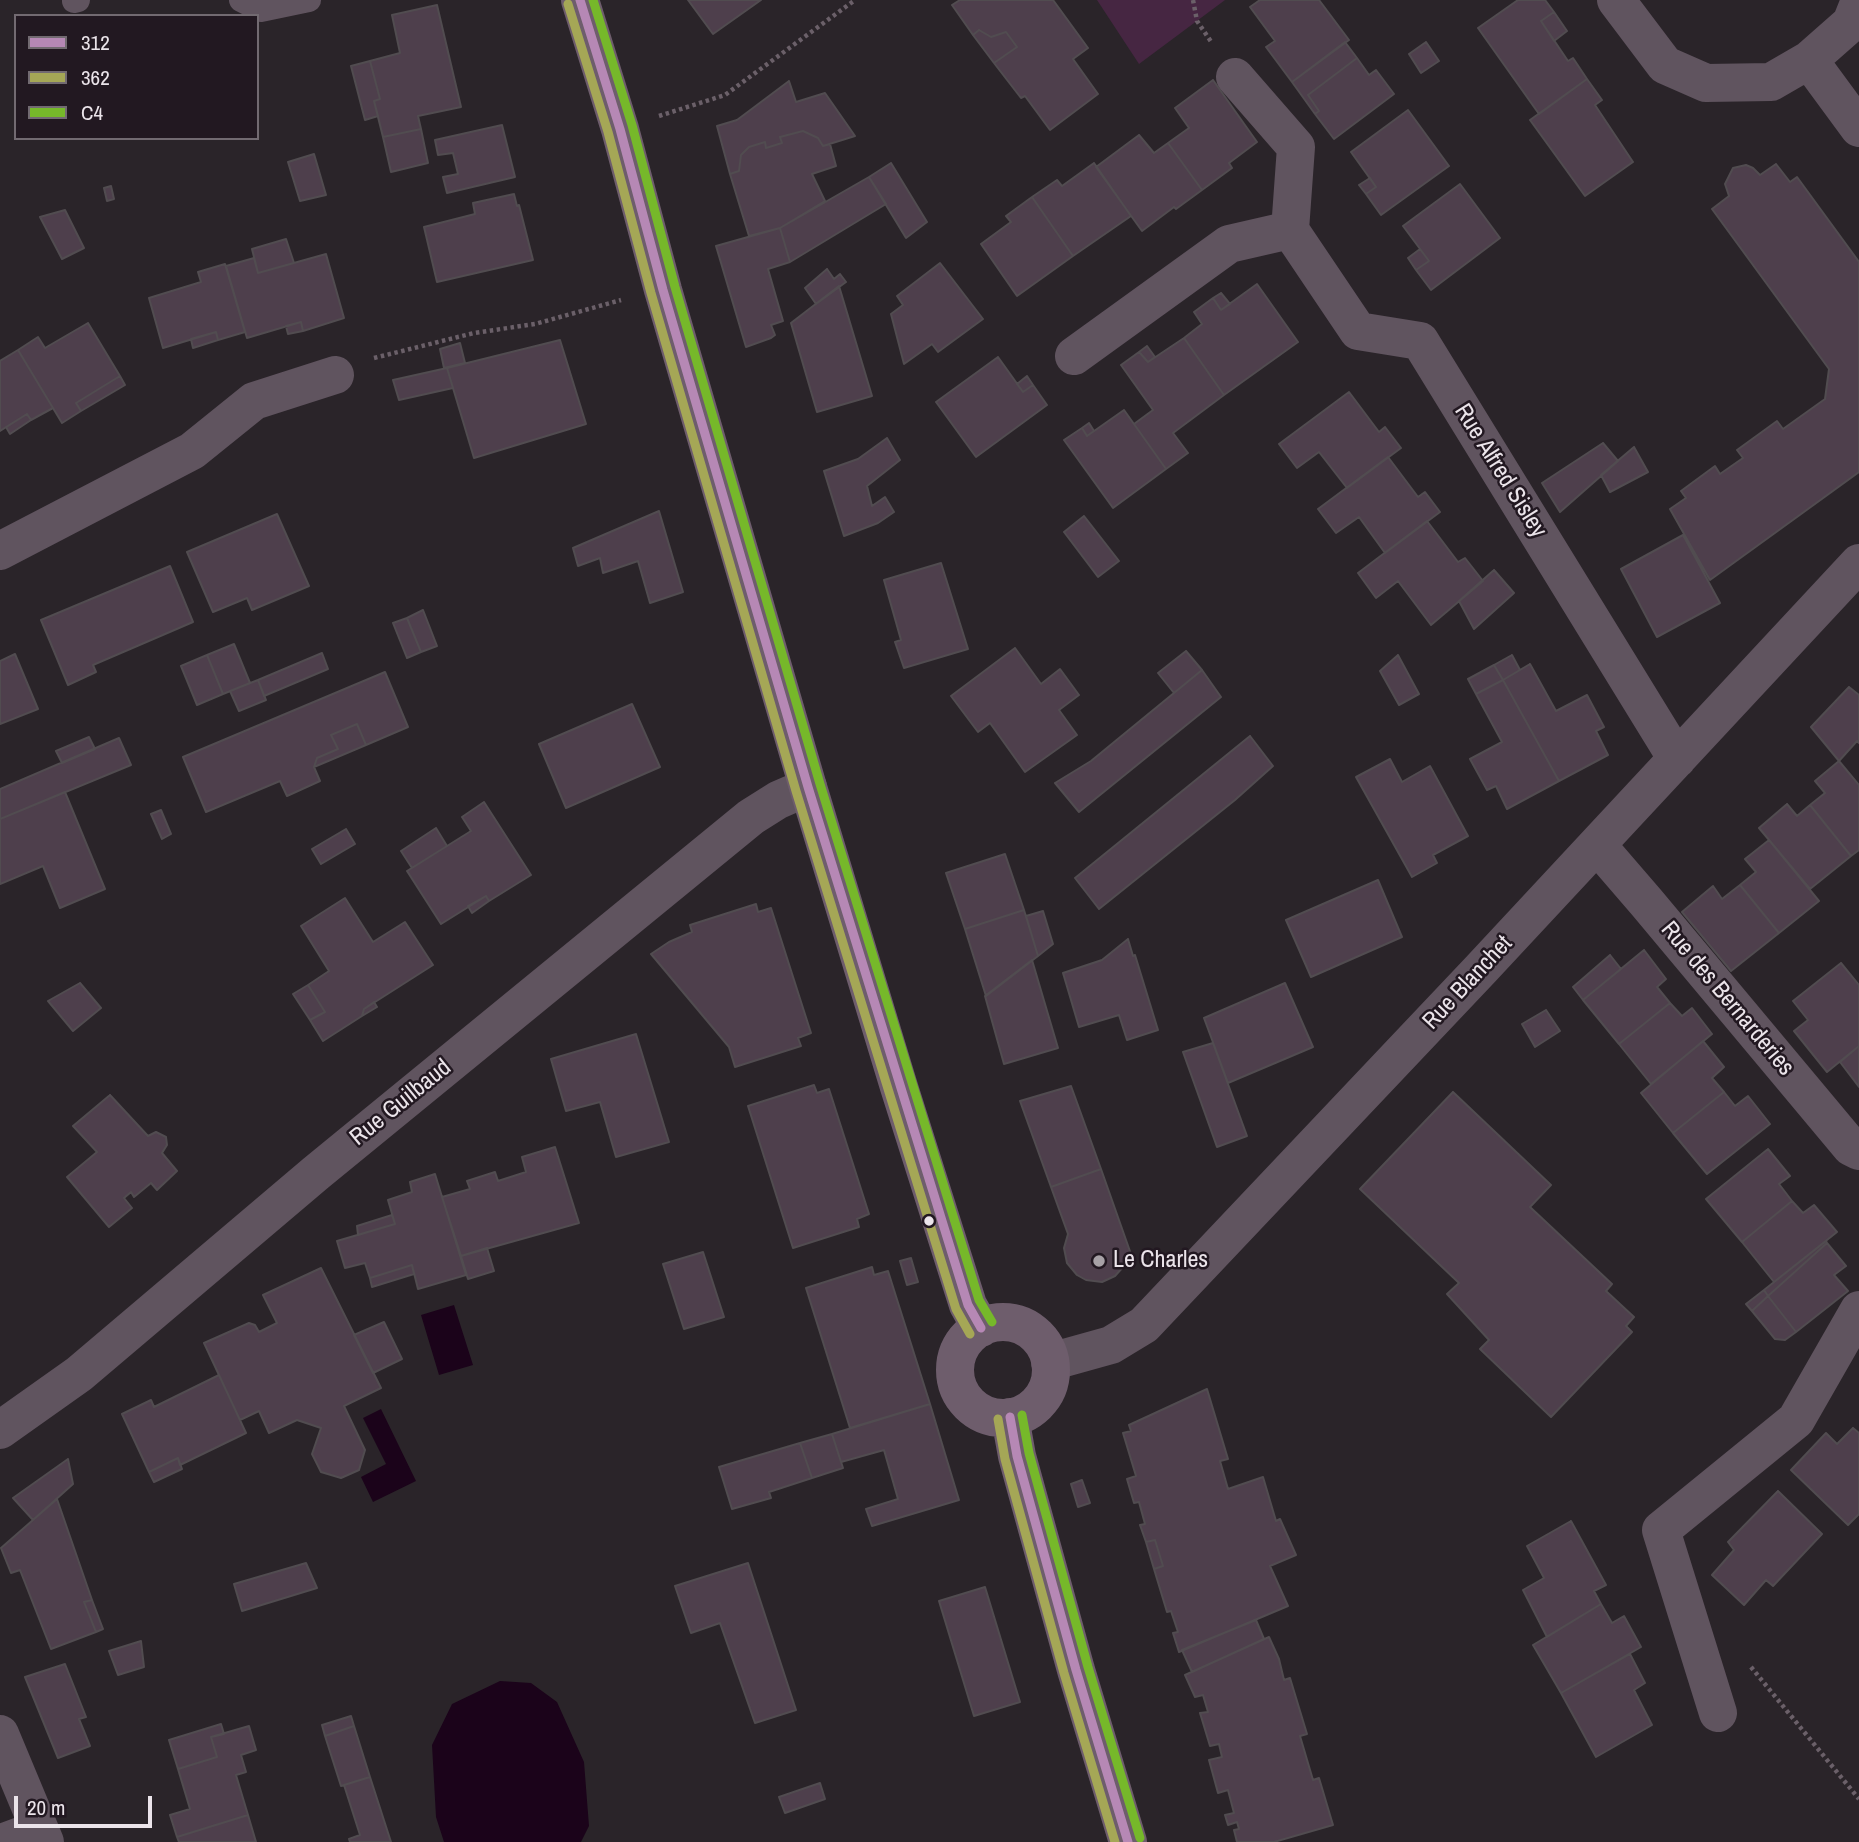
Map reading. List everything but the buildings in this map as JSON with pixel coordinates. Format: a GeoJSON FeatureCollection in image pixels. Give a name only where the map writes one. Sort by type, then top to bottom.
{"type":"FeatureCollection","features":[{"type":"Feature","properties":{"kind":"main road"},"geometry":{"type":"LineString","coordinates":[[580,0],[620,129],[663,290],[808,787],[968,1305],[981,1328]]}},
{"type":"Feature","properties":{"kind":"main road"},"geometry":{"type":"LineString","coordinates":[[1010,1322],[1036,1335],[1045,1347],[1050,1362],[1051,1376],[1046,1391],[1037,1404],[1010,1417],[981,1413],[968,1404],[959,1392],[955,1378],[955,1363],[968,1336],[995,1323],[1010,1322]]}},
{"type":"Feature","properties":{"kind":"main road"},"geometry":{"type":"LineString","coordinates":[[1010,1417],[1017,1456],[1054,1590],[1128,1842]]}},
{"type":"Feature","properties":{"kind":"street"},"geometry":{"type":"LineString","coordinates":[[1616,0],[1665,65],[1706,83],[1771,82],[1809,60],[1851,23],[1859,3]]}},
{"type":"Feature","properties":{"kind":"street"},"geometry":{"type":"LineString","coordinates":[[1809,60],[1859,128]]}},
{"type":"Feature","properties":{"kind":"street"},"geometry":{"type":"LineString","coordinates":[[1074,356],[1229,244],[1290,230],[1296,147],[1235,76]]}},
{"type":"Feature","properties":{"kind":"street","name":"Rue Alfred Sisley"},"geometry":{"type":"LineString","coordinates":[[1290,230],[1358,331],[1420,341],[1677,759]]}},
{"type":"Feature","properties":{"kind":"street"},"geometry":{"type":"LineString","coordinates":[[0,551],[192,451],[254,401],[335,376]]}},
{"type":"Feature","properties":{"kind":"street","name":"Rue Blanchet"},"geometry":{"type":"LineString","coordinates":[[1050,1362],[1111,1345],[1144,1325],[1859,563]]}},
{"type":"Feature","properties":{"kind":"street","name":"Rue Guilbaud"},"geometry":{"type":"LineString","coordinates":[[0,1430],[79,1374],[316,1173],[751,817],[778,800],[808,787]]}},
{"type":"Feature","properties":{"kind":"street","name":"Rue des Bernarderies"},"geometry":{"type":"LineString","coordinates":[[1597,845],[1851,1147],[1859,1151]]}},
{"type":"Feature","properties":{"kind":"street"},"geometry":{"type":"LineString","coordinates":[[1718,1713],[1661,1530],[1796,1420],[1859,1310]]}},
{"type":"Feature","properties":{"kind":"street"},"geometry":{"type":"LineString","coordinates":[[0,1734],[30,1838]]}},
{"type":"Feature","properties":{"kind":"lane"},"geometry":{"type":"LineString","coordinates":[[241,0],[261,10],[309,0]]}},
{"type":"Feature","properties":{"kind":"path"},"geometry":{"type":"LineString","coordinates":[[620,129],[725,95],[855,0]]}},
{"type":"Feature","properties":{"kind":"path"},"geometry":{"type":"LineString","coordinates":[[335,376],[362,361],[474,333],[535,324],[663,290]]}},
{"type":"Feature","properties":{"kind":"path"},"geometry":{"type":"LineString","coordinates":[[1745,1658],[1859,1799]]}},
{"type":"Feature","properties":{"kind":"shaded area"},"geometry":{"type":"Polygon","coordinates":[[[1097,0],[1225,0],[1139,64],[1097,0]]]}},
{"type":"Feature","properties":{"kind":"shaded area"},"geometry":{"type":"Polygon","coordinates":[[[454,1305],[473,1365],[439,1375],[421,1315],[454,1305]]]}},
{"type":"Feature","properties":{"kind":"shaded area"},"geometry":{"type":"Polygon","coordinates":[[[381,1409],[416,1481],[373,1502],[361,1477],[386,1464],[363,1418],[381,1409]]]}},
{"type":"Feature","properties":{"kind":"shaded area"},"geometry":{"type":"Polygon","coordinates":[[[500,1681],[531,1683],[557,1702],[584,1762],[589,1826],[581,1842],[444,1842],[436,1817],[432,1745],[452,1704],[500,1681]]]}},
{"type":"Feature","properties":{"kind":"transit line","name":"312"},"geometry":{"type":"LineString","coordinates":[[580,0],[620,129],[663,290],[808,787],[968,1305],[981,1328]]}},
{"type":"Feature","properties":{"kind":"transit line","name":"C4"},"geometry":{"type":"LineString","coordinates":[[593,0],[632,125],[675,287],[820,784],[979,1300],[992,1322]]}},
{"type":"Feature","properties":{"kind":"transit line","name":"362"},"geometry":{"type":"LineString","coordinates":[[568,4],[608,132],[651,293],[796,791],[956,1309],[970,1334]]}},
{"type":"Feature","properties":{"kind":"transit line","name":"C4"},"geometry":{"type":"LineString","coordinates":[[1022,1415],[1029,1453],[1088,1667],[1140,1838]]}},
{"type":"Feature","properties":{"kind":"transit line","name":"312"},"geometry":{"type":"LineString","coordinates":[[1010,1417],[1017,1456],[1076,1670],[1128,1842]]}},
{"type":"Feature","properties":{"kind":"transit line","name":"362"},"geometry":{"type":"LineString","coordinates":[[998,1419],[1005,1459],[1064,1673],[1115,1842]]}},
{"type":"Feature","properties":{"kind":"place","name":"Le Charles"},"geometry":{"type":"Point","coordinates":[1099,1261]}}]}
